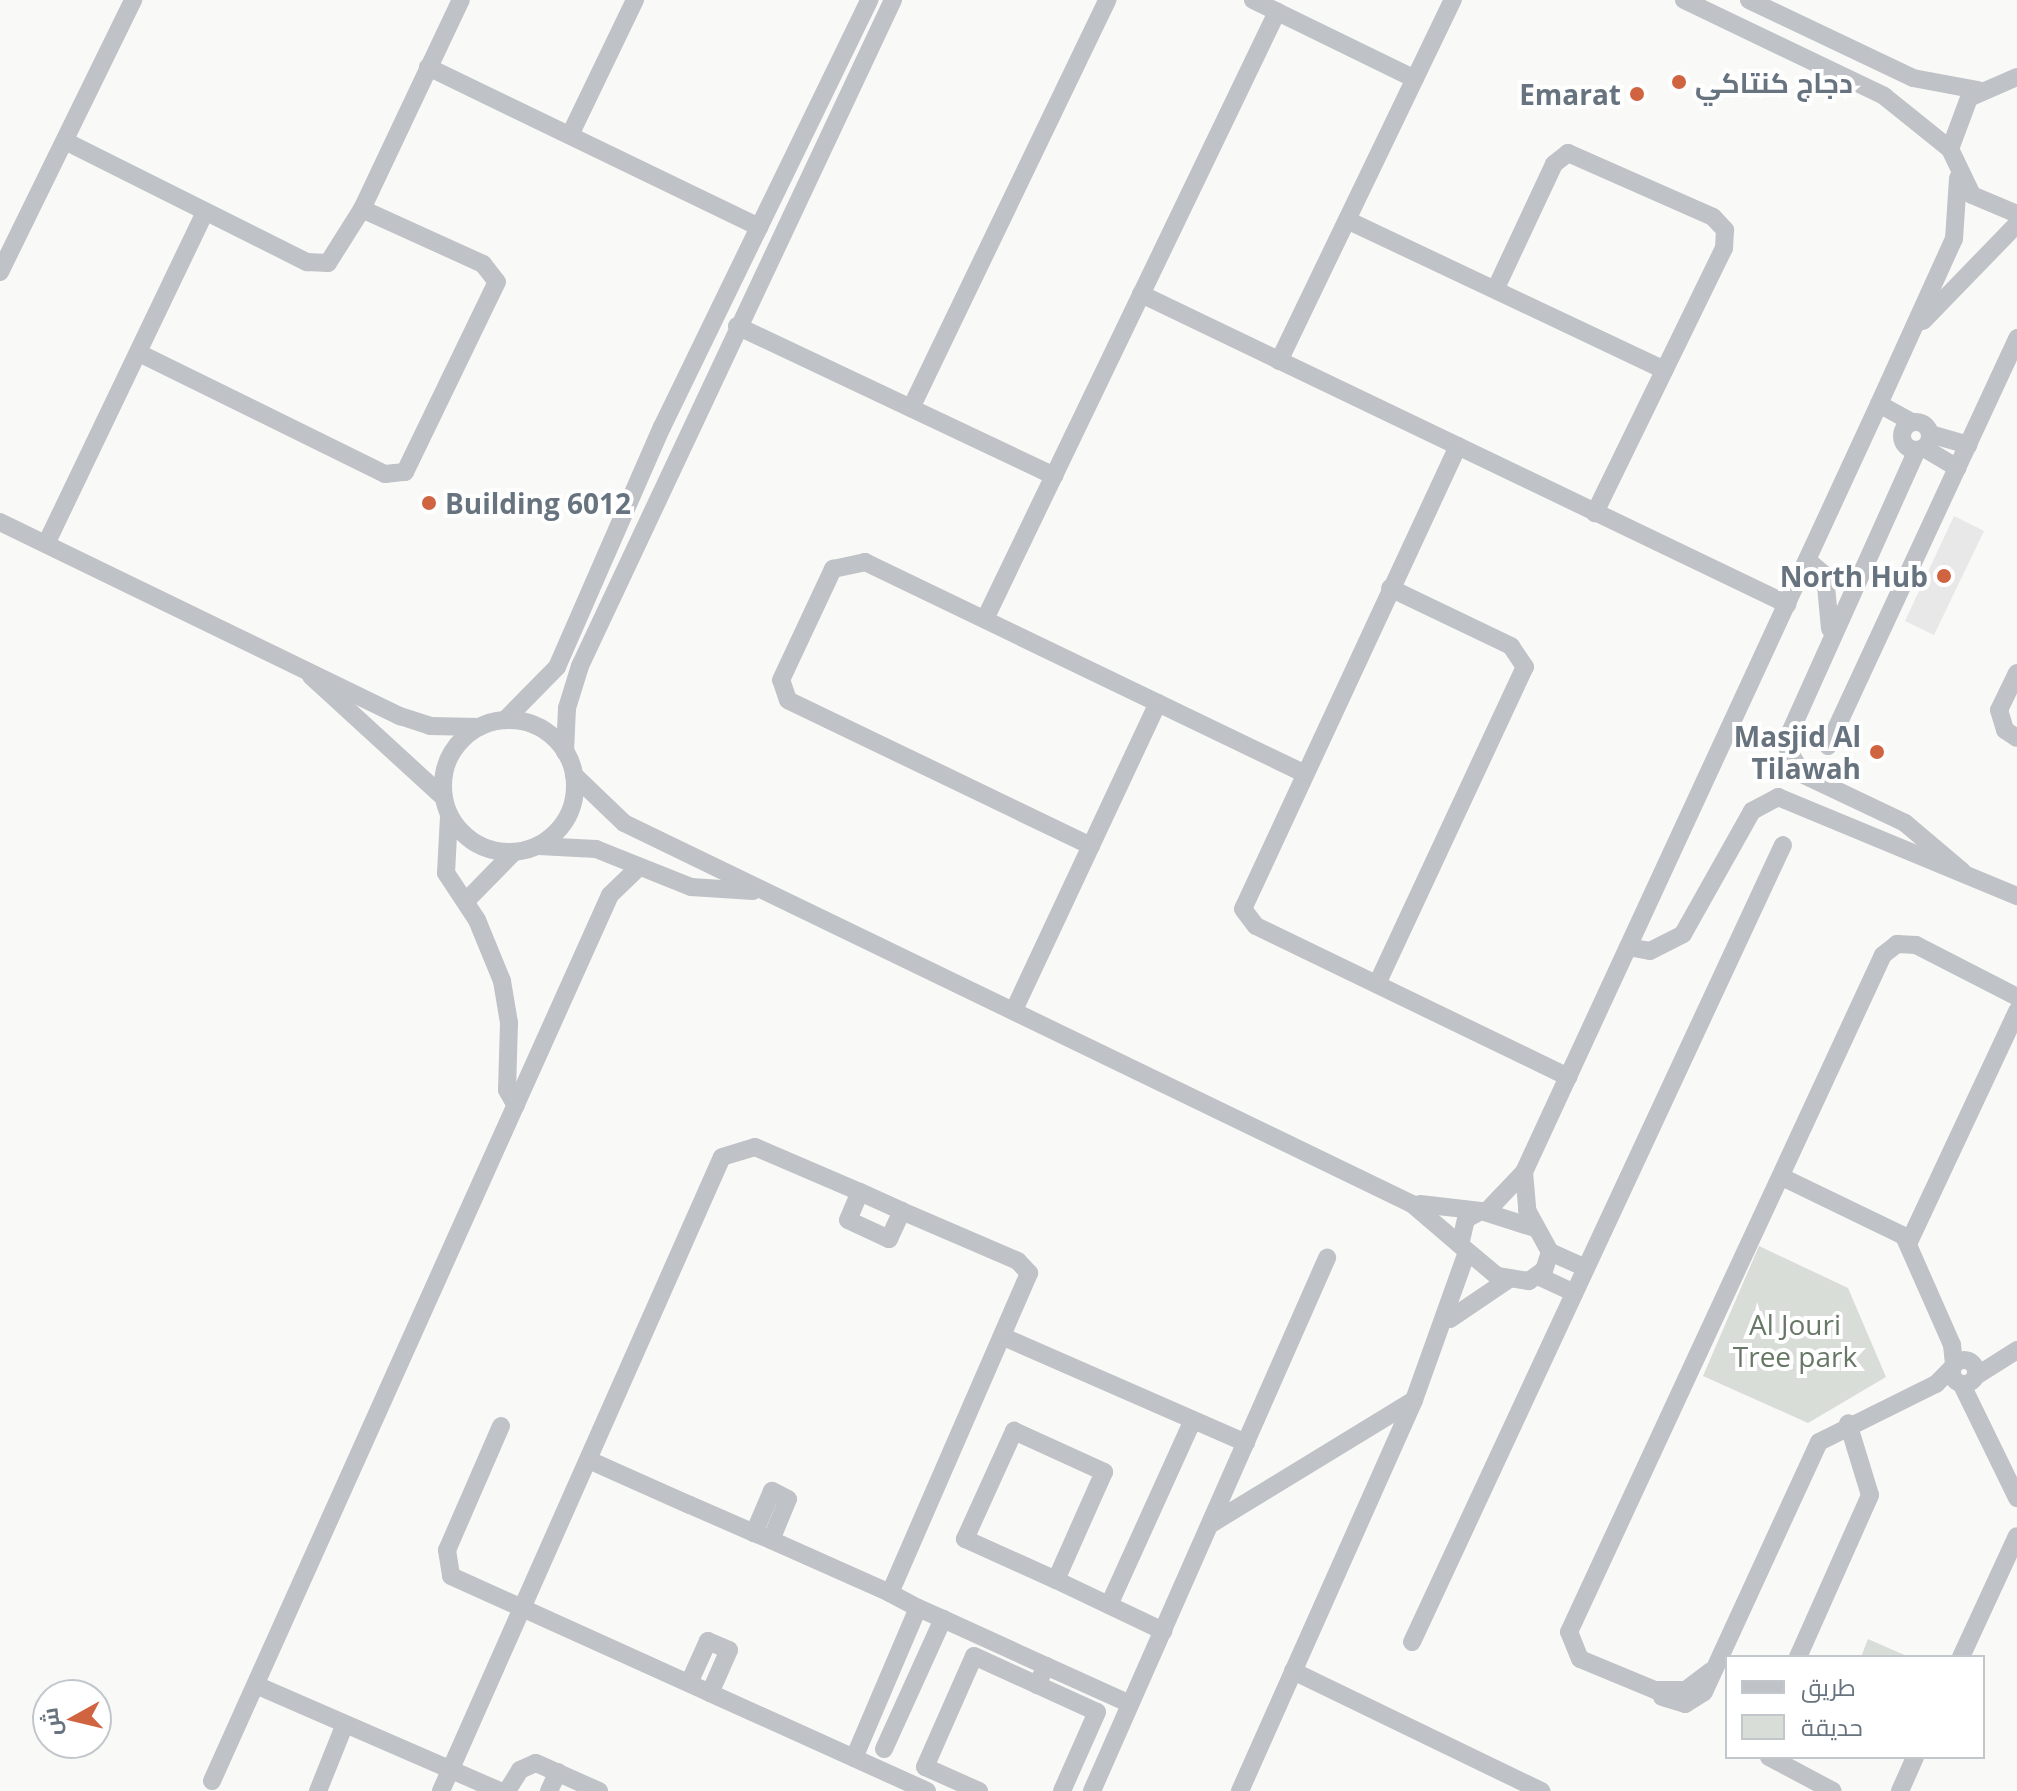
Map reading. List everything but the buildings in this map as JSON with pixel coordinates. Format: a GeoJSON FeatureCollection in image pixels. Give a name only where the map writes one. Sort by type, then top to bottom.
{"type":"FeatureCollection","features":[{"type":"Feature","properties":{"kind":"street"},"geometry":{"type":"LineString","coordinates":[[0,272],[133,0]]}},
{"type":"Feature","properties":{"kind":"street"},"geometry":{"type":"LineString","coordinates":[[65,141],[205,212],[321,264],[339,253],[461,0]]}},
{"type":"Feature","properties":{"kind":"street"},"geometry":{"type":"LineString","coordinates":[[570,135],[635,0]]}},
{"type":"Feature","properties":{"kind":"street"},"geometry":{"type":"LineString","coordinates":[[505,720],[557,667],[759,227],[869,0]]}},
{"type":"Feature","properties":{"kind":"street"},"geometry":{"type":"LineString","coordinates":[[565,752],[574,680],[737,326],[893,0]]}},
{"type":"Feature","properties":{"kind":"street"},"geometry":{"type":"LineString","coordinates":[[911,408],[1107,0]]}},
{"type":"Feature","properties":{"kind":"street"},"geometry":{"type":"LineString","coordinates":[[1253,0],[1415,79]]}},
{"type":"Feature","properties":{"kind":"street"},"geometry":{"type":"LineString","coordinates":[[1279,361],[1453,0]]}},
{"type":"Feature","properties":{"kind":"street"},"geometry":{"type":"LineString","coordinates":[[1684,0],[1884,96],[1950,149]]}},
{"type":"Feature","properties":{"kind":"street"},"geometry":{"type":"LineString","coordinates":[[1749,0],[1913,78],[1978,90]]}},
{"type":"Feature","properties":{"kind":"street"},"geometry":{"type":"LineString","coordinates":[[985,619],[1277,12]]}},
{"type":"Feature","properties":{"kind":"street"},"geometry":{"type":"LineString","coordinates":[[428,67],[759,227]]}},
{"type":"Feature","properties":{"kind":"street"},"geometry":{"type":"LineString","coordinates":[[1240,1791],[1445,1324],[1463,1250],[1466,1219],[1484,1211],[1524,1172],[1954,239],[1958,178],[1950,149],[1957,116],[1978,90],[2014,75]]}},
{"type":"Feature","properties":{"kind":"street"},"geometry":{"type":"LineString","coordinates":[[1496,288],[1554,164],[1568,153],[1713,217],[1726,242],[1595,513]]}},
{"type":"Feature","properties":{"kind":"street"},"geometry":{"type":"LineString","coordinates":[[1958,178],[1980,202],[2017,214]]}},
{"type":"Feature","properties":{"kind":"street"},"geometry":{"type":"LineString","coordinates":[[139,353],[374,469],[405,472],[497,282],[483,264],[362,209]]}},
{"type":"Feature","properties":{"kind":"street"},"geometry":{"type":"LineString","coordinates":[[46,544],[205,212]]}},
{"type":"Feature","properties":{"kind":"street"},"geometry":{"type":"LineString","coordinates":[[1347,220],[1664,370]]}},
{"type":"Feature","properties":{"kind":"street"},"geometry":{"type":"LineString","coordinates":[[1887,386],[1936,304],[2017,224]]}},
{"type":"Feature","properties":{"kind":"street"},"geometry":{"type":"LineString","coordinates":[[1141,294],[1787,604]]}},
{"type":"Feature","properties":{"kind":"street"},"geometry":{"type":"LineString","coordinates":[[737,326],[1054,476]]}},
{"type":"Feature","properties":{"kind":"street"},"geometry":{"type":"LineString","coordinates":[[1828,746],[2017,338]]}},
{"type":"Feature","properties":{"kind":"street"},"geometry":{"type":"LineString","coordinates":[[1879,404],[1957,468]]}},
{"type":"Feature","properties":{"kind":"street"},"geometry":{"type":"LineString","coordinates":[[1870,424],[1907,430],[1924,444],[1968,445]]}},
{"type":"Feature","properties":{"kind":"street"},"geometry":{"type":"LineString","coordinates":[[1924,444],[1830,631],[1785,744],[1795,768],[1895,818],[1962,871]]}},
{"type":"Feature","properties":{"kind":"street"},"geometry":{"type":"LineString","coordinates":[[1458,446],[1244,897],[1244,914],[1377,984],[1568,1077]]}},
{"type":"Feature","properties":{"kind":"street"},"geometry":{"type":"LineString","coordinates":[[0,522],[415,722],[479,727],[505,720],[533,725],[565,752],[574,775],[624,823],[1412,1204],[1463,1250],[1509,1279]]}},
{"type":"Feature","properties":{"kind":"street"},"geometry":{"type":"LineString","coordinates":[[1807,560],[1825,575],[1830,631]]}},
{"type":"Feature","properties":{"kind":"street"},"geometry":{"type":"LineString","coordinates":[[1091,846],[793,703],[782,691],[829,575],[845,561],[865,562],[1302,772]]}},
{"type":"Feature","properties":{"kind":"street"},"geometry":{"type":"LineString","coordinates":[[1377,984],[1525,673],[1516,650],[1390,588]]}},
{"type":"Feature","properties":{"kind":"street"},"geometry":{"type":"LineString","coordinates":[[307,671],[443,797]]}},
{"type":"Feature","properties":{"kind":"street"},"geometry":{"type":"LineString","coordinates":[[2013,681],[2017,729]]}},
{"type":"Feature","properties":{"kind":"street"},"geometry":{"type":"LineString","coordinates":[[2013,681],[1999,717],[2017,738]]}},
{"type":"Feature","properties":{"kind":"street"},"geometry":{"type":"LineString","coordinates":[[1014,1010],[1158,703]]}},
{"type":"Feature","properties":{"kind":"street"},"geometry":{"type":"LineString","coordinates":[[479,727],[450,757],[443,797],[449,816],[446,873],[466,901],[502,981],[509,1023],[507,1090],[516,1106]]}},
{"type":"Feature","properties":{"kind":"street"},"geometry":{"type":"LineString","coordinates":[[539,846],[568,816],[574,775]]}},
{"type":"Feature","properties":{"kind":"street"},"geometry":{"type":"LineString","coordinates":[[1808,804],[1820,783]]}},
{"type":"Feature","properties":{"kind":"street"},"geometry":{"type":"LineString","coordinates":[[1628,947],[1656,949],[1688,928],[1759,804],[1787,797],[2017,896]]}},
{"type":"Feature","properties":{"kind":"street"},"geometry":{"type":"LineString","coordinates":[[449,816],[483,848],[513,853],[539,846],[596,849],[691,887],[760,891]]}},
{"type":"Feature","properties":{"kind":"street"},"geometry":{"type":"LineString","coordinates":[[1883,838],[1895,818]]}},
{"type":"Feature","properties":{"kind":"street"},"geometry":{"type":"LineString","coordinates":[[1412,1642],[1783,845]]}},
{"type":"Feature","properties":{"kind":"street"},"geometry":{"type":"LineString","coordinates":[[466,901],[513,853]]}},
{"type":"Feature","properties":{"kind":"street"},"geometry":{"type":"LineString","coordinates":[[212,1781],[610,895],[639,867]]}},
{"type":"Feature","properties":{"kind":"street"},"geometry":{"type":"LineString","coordinates":[[2017,997],[1929,954],[1896,957],[1877,975],[1579,1613],[1581,1642],[1598,1664],[1655,1690],[1673,1703],[1690,1703],[1711,1671],[1812,1452],[1848,1423],[2017,1350]]}},
{"type":"Feature","properties":{"kind":"street"},"geometry":{"type":"LineString","coordinates":[[1909,1242],[2017,1011]]}},
{"type":"Feature","properties":{"kind":"street"},"geometry":{"type":"LineString","coordinates":[[441,1791],[591,1461],[722,1157],[755,1147],[1025,1266],[1028,1286],[890,1593]]}},
{"type":"Feature","properties":{"kind":"street"},"geometry":{"type":"LineString","coordinates":[[1524,1172],[1535,1228],[1550,1252],[1586,1268]]}},
{"type":"Feature","properties":{"kind":"street"},"geometry":{"type":"LineString","coordinates":[[1784,1178],[1909,1242],[2017,1498]]}},
{"type":"Feature","properties":{"kind":"street"},"geometry":{"type":"LineString","coordinates":[[860,1192],[848,1220],[862,1227],[889,1239],[902,1211]]}},
{"type":"Feature","properties":{"kind":"street"},"geometry":{"type":"LineString","coordinates":[[1412,1204],[1484,1211],[1535,1228]]}},
{"type":"Feature","properties":{"kind":"street"},"geometry":{"type":"LineString","coordinates":[[1538,1276],[1550,1252]]}},
{"type":"Feature","properties":{"kind":"street"},"geometry":{"type":"LineString","coordinates":[[1092,1791],[1327,1258]]}},
{"type":"Feature","properties":{"kind":"street"},"geometry":{"type":"LineString","coordinates":[[1445,1324],[1509,1279],[1538,1276],[1574,1293]]}},
{"type":"Feature","properties":{"kind":"street"},"geometry":{"type":"LineString","coordinates":[[1006,1338],[1246,1443]]}},
{"type":"Feature","properties":{"kind":"street"},"geometry":{"type":"LineString","coordinates":[[1211,1524],[1414,1400]]}},
{"type":"Feature","properties":{"kind":"street"},"geometry":{"type":"LineString","coordinates":[[1109,1605],[1193,1420]]}},
{"type":"Feature","properties":{"kind":"street"},"geometry":{"type":"LineString","coordinates":[[1799,1655],[1868,1503],[1869,1480],[1848,1423]]}},
{"type":"Feature","properties":{"kind":"street"},"geometry":{"type":"LineString","coordinates":[[501,1426],[445,1564],[461,1586],[689,1683],[927,1791]]}},
{"type":"Feature","properties":{"kind":"street"},"geometry":{"type":"LineString","coordinates":[[1056,1580],[1104,1472],[1014,1431],[965,1539],[1163,1631]]}},
{"type":"Feature","properties":{"kind":"street"},"geometry":{"type":"LineString","coordinates":[[591,1461],[890,1593],[1130,1704]]}},
{"type":"Feature","properties":{"kind":"street"},"geometry":{"type":"LineString","coordinates":[[1962,1655],[2017,1536]]}},
{"type":"Feature","properties":{"kind":"street"},"geometry":{"type":"LineString","coordinates":[[854,1758],[858,1737],[918,1608]]}},
{"type":"Feature","properties":{"kind":"street"},"geometry":{"type":"LineString","coordinates":[[880,1770],[884,1749],[943,1619]]}},
{"type":"Feature","properties":{"kind":"street"},"geometry":{"type":"LineString","coordinates":[[909,1628],[933,1640]]}},
{"type":"Feature","properties":{"kind":"street"},"geometry":{"type":"LineString","coordinates":[[689,1683],[708,1641],[729,1650],[710,1693]]}},
{"type":"Feature","properties":{"kind":"street"},"geometry":{"type":"LineString","coordinates":[[979,1791],[925,1767],[974,1656],[1097,1712],[1062,1791]]}},
{"type":"Feature","properties":{"kind":"street"},"geometry":{"type":"LineString","coordinates":[[1037,1685],[1046,1666]]}},
{"type":"Feature","properties":{"kind":"street"},"geometry":{"type":"LineString","coordinates":[[1293,1671],[1541,1791]]}},
{"type":"Feature","properties":{"kind":"street"},"geometry":{"type":"LineString","coordinates":[[256,1685],[500,1791]]}},
{"type":"Feature","properties":{"kind":"street"},"geometry":{"type":"LineString","coordinates":[[318,1791],[345,1724]]}},
{"type":"Feature","properties":{"kind":"street"},"geometry":{"type":"LineString","coordinates":[[858,1737],[884,1749]]}},
{"type":"Feature","properties":{"kind":"street"},"geometry":{"type":"LineString","coordinates":[[1773,1759],[1833,1791]]}},
{"type":"Feature","properties":{"kind":"street"},"geometry":{"type":"LineString","coordinates":[[1900,1791],[1914,1759]]}},
{"type":"Feature","properties":{"kind":"street"},"geometry":{"type":"LineString","coordinates":[[507,1791],[526,1764],[558,1772],[599,1791]]}},
{"type":"Feature","properties":{"kind":"street"},"geometry":{"type":"LineString","coordinates":[[549,1791],[558,1772]]}},
{"type":"Feature","properties":{"kind":"shaded area","name":"North Hub"},"geometry":{"type":"Polygon","coordinates":[[[1954,516],[1984,531],[1934,635],[1905,621],[1954,516]]]}},
{"type":"Feature","properties":{"kind":"green space","name":"Al Jouri Tree park"},"geometry":{"type":"Polygon","coordinates":[[[1759,1246],[1848,1288],[1886,1377],[1808,1423],[1703,1376],[1759,1246]]]}},
{"type":"Feature","properties":{"kind":"green space"},"geometry":{"type":"Polygon","coordinates":[[[1868,1639],[1904,1655],[1862,1655],[1868,1639]]]}},
{"type":"Feature","properties":{"kind":"place","name":"دجاج كنتاكي"},"geometry":{"type":"Point","coordinates":[1679,82]}},
{"type":"Feature","properties":{"kind":"place","name":"Emarat"},"geometry":{"type":"Point","coordinates":[1637,94]}},
{"type":"Feature","properties":{"kind":"place","name":"Building 6012"},"geometry":{"type":"Point","coordinates":[429,503]}},
{"type":"Feature","properties":{"kind":"place","name":"North Hub"},"geometry":{"type":"Point","coordinates":[1944,576]}},
{"type":"Feature","properties":{"kind":"place","name":"Masjid Al Tilawah"},"geometry":{"type":"Point","coordinates":[1877,752]}}]}
